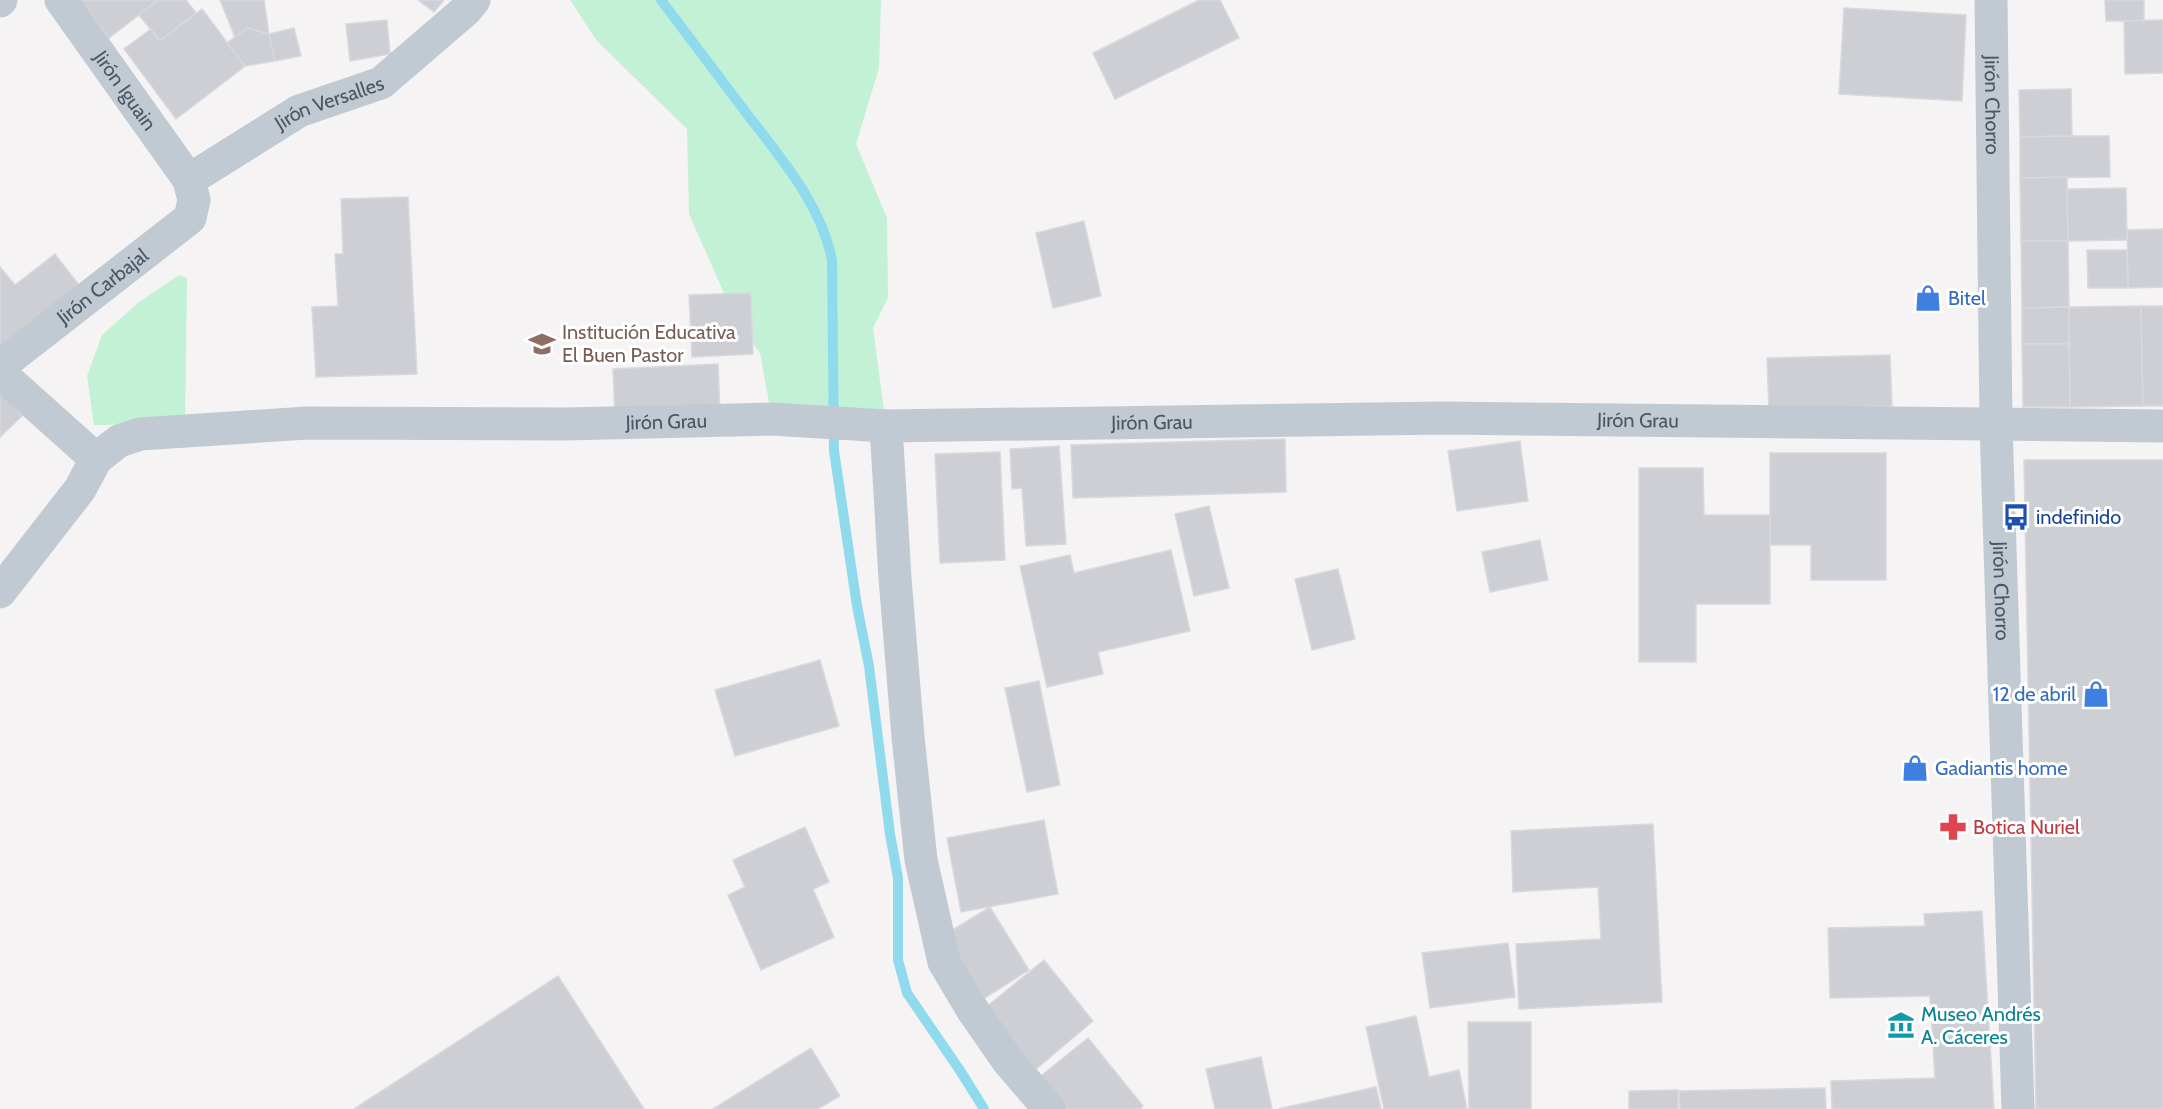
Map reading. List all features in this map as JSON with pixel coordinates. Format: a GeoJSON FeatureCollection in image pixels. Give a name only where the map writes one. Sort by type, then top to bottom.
{"type":"FeatureCollection","features":[{"type":"Feature","properties":{"kind":"street","name":"Jirón Iguain"},"geometry":{"type":"LineString","coordinates":[[61,0],[192,190]]}},
{"type":"Feature","properties":{"kind":"street","name":"Jirón Versalles"},"geometry":{"type":"LineString","coordinates":[[192,190],[299,111],[381,83],[466,10],[474,0]]}},
{"type":"Feature","properties":{"kind":"street","name":"Jirón Chorro"},"geometry":{"type":"LineString","coordinates":[[1991,0],[1996,424],[2018,1109]]}},
{"type":"Feature","properties":{"kind":"street","name":"Jirón Carbajal"},"geometry":{"type":"LineString","coordinates":[[0,366],[190,218],[192,190]]}},
{"type":"Feature","properties":{"kind":"street"},"geometry":{"type":"LineString","coordinates":[[0,373],[96,459],[80,489],[0,592]]}},
{"type":"Feature","properties":{"kind":"street","name":"Jirón Grau"},"geometry":{"type":"LineString","coordinates":[[96,459],[119,441],[140,435],[307,423],[565,424],[772,419],[886,426],[1443,418],[2163,426]]}},
{"type":"Feature","properties":{"kind":"street"},"geometry":{"type":"LineString","coordinates":[[886,426],[895,578],[911,770],[921,860],[944,962],[972,1009],[1008,1061],[1049,1109]]}},
{"type":"Feature","properties":{"kind":"green space"},"geometry":{"type":"Polygon","coordinates":[[[570,0],[881,0],[879,68],[856,144],[887,218],[888,298],[873,328],[886,426],[772,419],[760,353],[735,318],[689,214],[687,129],[597,41],[570,0]]]}},
{"type":"Feature","properties":{"kind":"green space"},"geometry":{"type":"Polygon","coordinates":[[[179,275],[187,278],[185,424],[94,425],[87,376],[102,335],[138,303],[179,275]]]}},
{"type":"Feature","properties":{"kind":"building"},"geometry":{"type":"Polygon","coordinates":[[[81,0],[158,0],[109,38],[81,0]]]}},
{"type":"Feature","properties":{"kind":"building"},"geometry":{"type":"Polygon","coordinates":[[[158,0],[186,0],[196,13],[160,41],[139,15],[158,0]]]}},
{"type":"Feature","properties":{"kind":"building"},"geometry":{"type":"Polygon","coordinates":[[[220,0],[264,0],[269,34],[247,28],[235,37],[220,0]]]}},
{"type":"Feature","properties":{"kind":"building"},"geometry":{"type":"Polygon","coordinates":[[[418,0],[444,0],[434,12],[418,0]]]}},
{"type":"Feature","properties":{"kind":"building"},"geometry":{"type":"Polygon","coordinates":[[[1199,0],[1220,0],[1239,38],[1115,99],[1093,53],[1199,0]]]}},
{"type":"Feature","properties":{"kind":"building"},"geometry":{"type":"Polygon","coordinates":[[[2105,0],[2144,0],[2144,21],[2106,21],[2105,0]]]}},
{"type":"Feature","properties":{"kind":"building"},"geometry":{"type":"Polygon","coordinates":[[[1844,8],[1966,15],[1962,101],[1839,94],[1844,8]]]}},
{"type":"Feature","properties":{"kind":"building"},"geometry":{"type":"Polygon","coordinates":[[[202,9],[245,66],[176,119],[124,49],[151,29],[160,41],[202,9]]]}},
{"type":"Feature","properties":{"kind":"building"},"geometry":{"type":"Polygon","coordinates":[[[387,20],[390,54],[350,61],[346,24],[387,20]]]}},
{"type":"Feature","properties":{"kind":"building"},"geometry":{"type":"Polygon","coordinates":[[[2163,20],[2163,73],[2125,74],[2124,21],[2163,20]]]}},
{"type":"Feature","properties":{"kind":"building"},"geometry":{"type":"Polygon","coordinates":[[[247,28],[269,34],[275,61],[245,66],[227,43],[247,28]]]}},
{"type":"Feature","properties":{"kind":"building"},"geometry":{"type":"Polygon","coordinates":[[[294,28],[301,56],[275,61],[269,34],[294,28]]]}},
{"type":"Feature","properties":{"kind":"building"},"geometry":{"type":"Polygon","coordinates":[[[2071,89],[2072,136],[2020,137],[2019,90],[2071,89]]]}},
{"type":"Feature","properties":{"kind":"building"},"geometry":{"type":"Polygon","coordinates":[[[2109,136],[2110,177],[2020,178],[2020,137],[2109,136]]]}},
{"type":"Feature","properties":{"kind":"building"},"geometry":{"type":"Polygon","coordinates":[[[2067,177],[2068,241],[2021,241],[2020,178],[2067,177]]]}},
{"type":"Feature","properties":{"kind":"building"},"geometry":{"type":"Polygon","coordinates":[[[2126,188],[2127,240],[2068,241],[2067,189],[2126,188]]]}},
{"type":"Feature","properties":{"kind":"building"},"geometry":{"type":"Polygon","coordinates":[[[408,197],[417,374],[316,377],[312,307],[338,306],[335,254],[343,254],[341,199],[408,197]]]}},
{"type":"Feature","properties":{"kind":"building"},"geometry":{"type":"Polygon","coordinates":[[[1084,221],[1101,296],[1053,308],[1036,233],[1084,221]]]}},
{"type":"Feature","properties":{"kind":"building"},"geometry":{"type":"Polygon","coordinates":[[[2163,229],[2163,287],[2128,288],[2127,230],[2163,229]]]}},
{"type":"Feature","properties":{"kind":"building"},"geometry":{"type":"Polygon","coordinates":[[[2021,241],[2068,241],[2069,307],[2022,308],[2021,241]]]}},
{"type":"Feature","properties":{"kind":"building"},"geometry":{"type":"Polygon","coordinates":[[[2087,250],[2127,250],[2128,288],[2088,288],[2087,250]]]}},
{"type":"Feature","properties":{"kind":"building"},"geometry":{"type":"Polygon","coordinates":[[[55,254],[83,290],[0,353],[0,267],[15,285],[55,254]]]}},
{"type":"Feature","properties":{"kind":"building"},"geometry":{"type":"Polygon","coordinates":[[[751,293],[753,354],[692,357],[689,295],[751,293]]]}},
{"type":"Feature","properties":{"kind":"building"},"geometry":{"type":"Polygon","coordinates":[[[2141,306],[2143,406],[2070,407],[2069,307],[2141,306]]]}},
{"type":"Feature","properties":{"kind":"building"},"geometry":{"type":"Polygon","coordinates":[[[2141,306],[2163,306],[2163,406],[2143,406],[2141,306]]]}},
{"type":"Feature","properties":{"kind":"building"},"geometry":{"type":"Polygon","coordinates":[[[2069,307],[2069,344],[2022,344],[2022,308],[2069,307]]]}},
{"type":"Feature","properties":{"kind":"building"},"geometry":{"type":"Polygon","coordinates":[[[2022,344],[2069,344],[2070,407],[2023,407],[2022,344]]]}},
{"type":"Feature","properties":{"kind":"building"},"geometry":{"type":"Polygon","coordinates":[[[1890,355],[1892,406],[1769,409],[1767,358],[1890,355]]]}},
{"type":"Feature","properties":{"kind":"building"},"geometry":{"type":"Polygon","coordinates":[[[718,364],[720,413],[615,418],[613,369],[718,364]]]}},
{"type":"Feature","properties":{"kind":"building"},"geometry":{"type":"Polygon","coordinates":[[[0,392],[22,416],[0,437],[0,392]]]}},
{"type":"Feature","properties":{"kind":"building"},"geometry":{"type":"Polygon","coordinates":[[[1285,439],[1286,492],[1073,498],[1071,445],[1285,439]]]}},
{"type":"Feature","properties":{"kind":"building"},"geometry":{"type":"Polygon","coordinates":[[[1520,441],[1528,501],[1457,511],[1448,451],[1520,441]]]}},
{"type":"Feature","properties":{"kind":"building"},"geometry":{"type":"Polygon","coordinates":[[[1059,446],[1066,544],[1026,546],[1022,488],[1012,489],[1010,449],[1059,446]]]}},
{"type":"Feature","properties":{"kind":"building"},"geometry":{"type":"Polygon","coordinates":[[[1000,452],[1005,560],[940,563],[935,454],[1000,452]]]}},
{"type":"Feature","properties":{"kind":"building"},"geometry":{"type":"Polygon","coordinates":[[[1770,453],[1886,453],[1886,580],[1811,580],[1811,545],[1770,545],[1770,453]]]}},
{"type":"Feature","properties":{"kind":"building","name":"12 de abril"},"geometry":{"type":"Polygon","coordinates":[[[2024,460],[2163,460],[2163,1109],[2036,1109],[2024,460]]]}},
{"type":"Feature","properties":{"kind":"building"},"geometry":{"type":"Polygon","coordinates":[[[1639,468],[1703,468],[1704,515],[1770,515],[1770,604],[1696,604],[1696,662],[1639,662],[1639,468]]]}},
{"type":"Feature","properties":{"kind":"building"},"geometry":{"type":"Polygon","coordinates":[[[1209,506],[1229,588],[1194,596],[1175,514],[1209,506]]]}},
{"type":"Feature","properties":{"kind":"building"},"geometry":{"type":"Polygon","coordinates":[[[1540,540],[1548,580],[1490,592],[1482,552],[1540,540]]]}},
{"type":"Feature","properties":{"kind":"building"},"geometry":{"type":"Polygon","coordinates":[[[1171,550],[1190,631],[1098,652],[1103,674],[1047,687],[1020,566],[1070,555],[1074,573],[1171,550]]]}},
{"type":"Feature","properties":{"kind":"building"},"geometry":{"type":"Polygon","coordinates":[[[1338,569],[1355,639],[1312,650],[1295,579],[1338,569]]]}},
{"type":"Feature","properties":{"kind":"building"},"geometry":{"type":"Polygon","coordinates":[[[820,660],[839,726],[735,756],[715,690],[820,660]]]}},
{"type":"Feature","properties":{"kind":"building"},"geometry":{"type":"Polygon","coordinates":[[[1039,681],[1060,785],[1027,792],[1005,688],[1039,681]]]}},
{"type":"Feature","properties":{"kind":"building"},"geometry":{"type":"Polygon","coordinates":[[[1044,820],[1058,894],[961,912],[947,838],[1044,820]]]}},
{"type":"Feature","properties":{"kind":"building"},"geometry":{"type":"Polygon","coordinates":[[[1653,824],[1662,1002],[1519,1009],[1516,944],[1601,939],[1598,887],[1513,892],[1511,831],[1653,824]]]}},
{"type":"Feature","properties":{"kind":"building"},"geometry":{"type":"Polygon","coordinates":[[[805,827],[829,882],[813,889],[834,937],[761,970],[728,895],[745,887],[733,860],[805,827]]]}},
{"type":"Feature","properties":{"kind":"building"},"geometry":{"type":"Polygon","coordinates":[[[990,907],[1029,970],[980,1001],[941,937],[990,907]]]}},
{"type":"Feature","properties":{"kind":"building"},"geometry":{"type":"Polygon","coordinates":[[[1982,911],[1994,1109],[1832,1109],[1831,1081],[1935,1078],[1930,996],[1830,998],[1828,928],[1925,926],[1924,914],[1982,911]]]}},
{"type":"Feature","properties":{"kind":"building"},"geometry":{"type":"Polygon","coordinates":[[[1508,943],[1515,997],[1430,1008],[1422,953],[1508,943]]]}},
{"type":"Feature","properties":{"kind":"building"},"geometry":{"type":"Polygon","coordinates":[[[1044,960],[1093,1021],[1035,1070],[985,1008],[1044,960]]]}},
{"type":"Feature","properties":{"kind":"building"},"geometry":{"type":"Polygon","coordinates":[[[558,976],[644,1109],[354,1109],[558,976]]]}},
{"type":"Feature","properties":{"kind":"building"},"geometry":{"type":"Polygon","coordinates":[[[1416,1016],[1429,1077],[1459,1070],[1467,1109],[1384,1109],[1366,1027],[1416,1016]]]}},
{"type":"Feature","properties":{"kind":"building"},"geometry":{"type":"Polygon","coordinates":[[[1468,1022],[1531,1022],[1531,1109],[1469,1109],[1468,1022]]]}},
{"type":"Feature","properties":{"kind":"building"},"geometry":{"type":"Polygon","coordinates":[[[1088,1038],[1143,1106],[1140,1109],[1061,1109],[1037,1079],[1088,1038]]]}},
{"type":"Feature","properties":{"kind":"building"},"geometry":{"type":"Polygon","coordinates":[[[811,1048],[840,1096],[818,1109],[713,1109],[811,1048]]]}},
{"type":"Feature","properties":{"kind":"building"},"geometry":{"type":"Polygon","coordinates":[[[1261,1057],[1272,1109],[1215,1109],[1206,1069],[1261,1057]]]}},
{"type":"Feature","properties":{"kind":"building"},"geometry":{"type":"Polygon","coordinates":[[[1376,1087],[1381,1109],[1278,1109],[1376,1087]]]}},
{"type":"Feature","properties":{"kind":"building"},"geometry":{"type":"Polygon","coordinates":[[[1825,1088],[1826,1109],[1680,1109],[1679,1091],[1825,1088]]]}},
{"type":"Feature","properties":{"kind":"building"},"geometry":{"type":"Polygon","coordinates":[[[1678,1090],[1678,1109],[1629,1109],[1629,1091],[1678,1090]]]}},
{"type":"Feature","properties":{"kind":"waterway"},"geometry":{"type":"LineString","coordinates":[[661,0],[798,182],[827,239],[832,260],[834,451],[857,606],[869,666],[890,834],[898,878],[898,960],[907,993],[984,1109]]}},
{"type":"Feature","properties":{"kind":"place","name":"Bitel"},"geometry":{"type":"Point","coordinates":[1928,298]}},
{"type":"Feature","properties":{"kind":"place","name":"Institución Educativa El Buen Pastor"},"geometry":{"type":"Point","coordinates":[542,344]}},
{"type":"Feature","properties":{"kind":"place","name":"indefinido"},"geometry":{"type":"Point","coordinates":[2016,517]}},
{"type":"Feature","properties":{"kind":"place","name":"12 de abril"},"geometry":{"type":"Point","coordinates":[2096,694]}},
{"type":"Feature","properties":{"kind":"place","name":"Gadiantis home"},"geometry":{"type":"Point","coordinates":[1915,768]}},
{"type":"Feature","properties":{"kind":"place","name":"Botica Nuriel"},"geometry":{"type":"Point","coordinates":[1953,827]}},
{"type":"Feature","properties":{"kind":"place","name":"Museo Andrés A. Cáceres"},"geometry":{"type":"Point","coordinates":[1901,1025]}}]}
